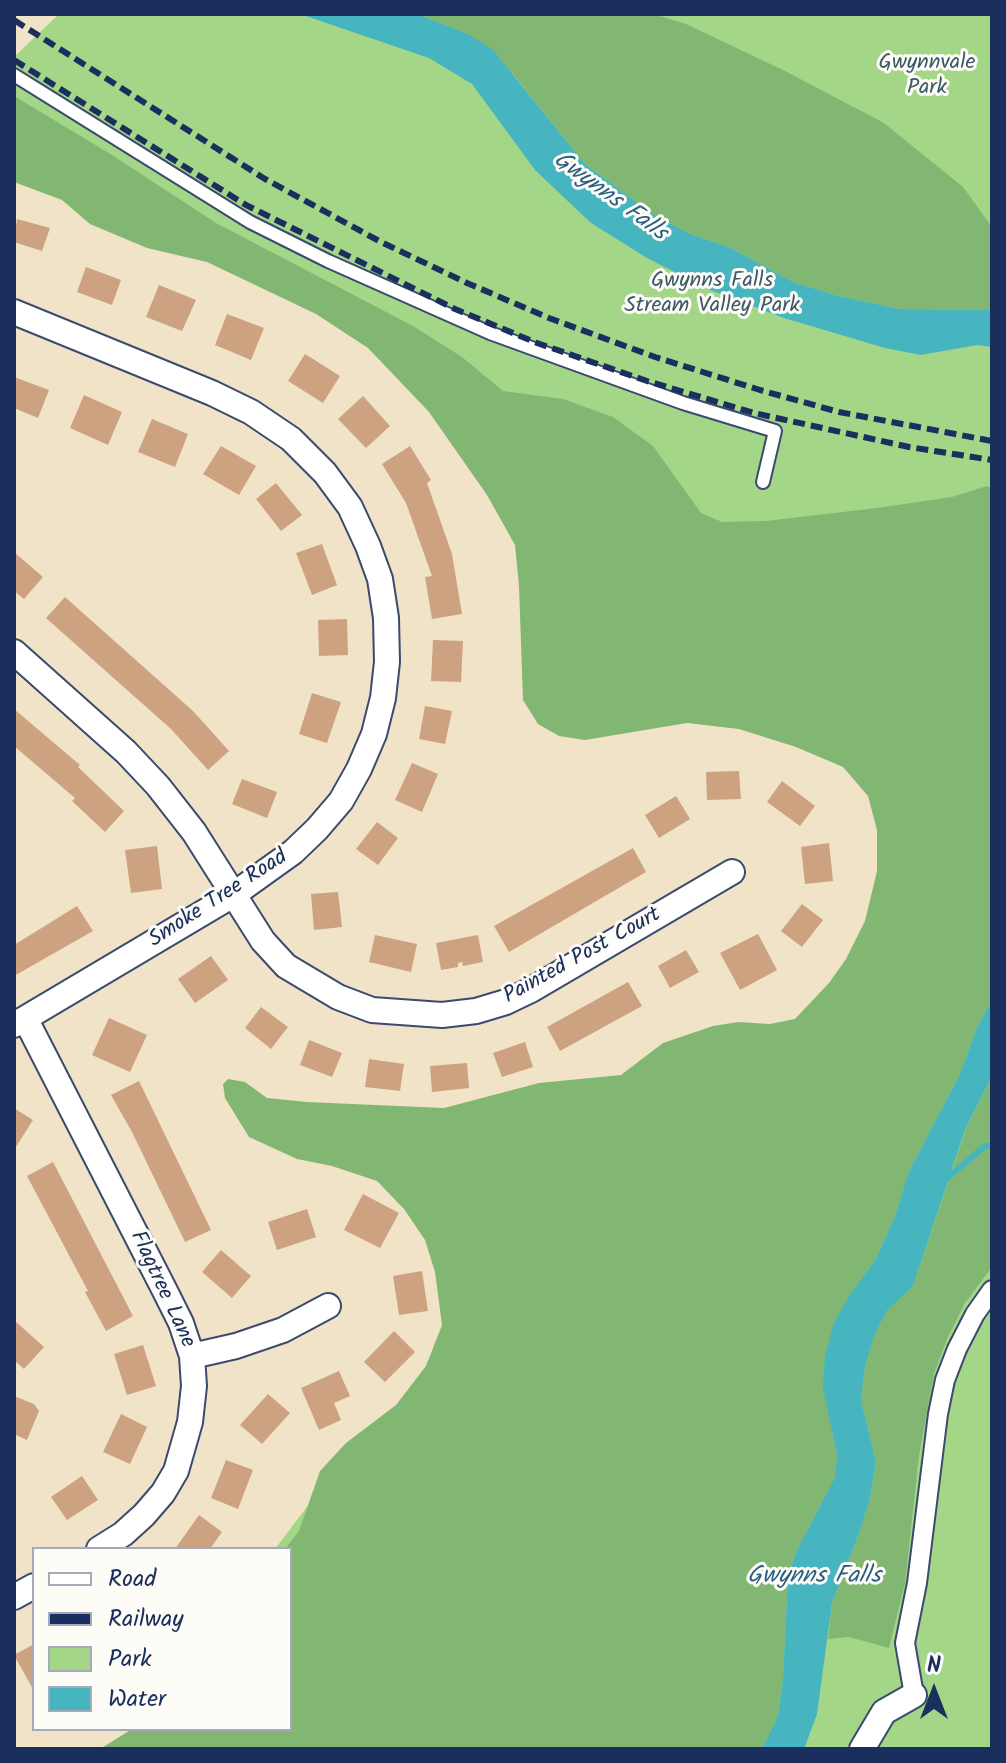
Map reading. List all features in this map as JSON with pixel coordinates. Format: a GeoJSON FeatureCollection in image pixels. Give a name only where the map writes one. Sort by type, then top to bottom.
{"type":"FeatureCollection","features":[{"type":"Feature","properties":{"kind":"street","name":"Smoke Tree Road"},"geometry":{"type":"LineString","coordinates":[[14,312],[212,393],[251,412],[291,439],[325,473],[350,507],[368,546],[380,579],[386,618],[387,662],[383,698],[374,734],[347,790],[317,829],[293,852],[233,895],[20,1023]]}},
{"type":"Feature","properties":{"kind":"street","name":"Painted Post Court"},"geometry":{"type":"LineString","coordinates":[[14,652],[126,752],[158,786],[194,832],[263,941],[286,966],[338,997],[372,1010],[407,1015],[476,1011],[531,990],[732,872]]}},
{"type":"Feature","properties":{"kind":"street","name":"Flagtree Lane"},"geometry":{"type":"LineString","coordinates":[[20,1023],[165,1291],[181,1323],[192,1356],[194,1386],[190,1422],[176,1471],[163,1493],[144,1515],[102,1547]]}},
{"type":"Feature","properties":{"kind":"street"},"geometry":{"type":"LineString","coordinates":[[862,1749],[884,1712],[914,1695],[905,1643],[917,1583],[938,1414],[945,1380],[957,1349],[992,1290]]}},
{"type":"Feature","properties":{"kind":"street"},"geometry":{"type":"LineString","coordinates":[[192,1356],[236,1346],[283,1330],[328,1306]]}},
{"type":"Feature","properties":{"kind":"street"},"geometry":{"type":"LineString","coordinates":[[14,1597],[32,1587]]}},
{"type":"Feature","properties":{"kind":"lane"},"geometry":{"type":"LineString","coordinates":[[14,75],[250,222],[328,261],[490,333],[683,403],[775,431],[763,482]]}},
{"type":"Feature","properties":{"kind":"green space","name":"Gwynns Falls Stream Valley Park"},"geometry":{"type":"Polygon","coordinates":[[[59,14],[992,14],[992,1749],[174,1749],[292,1731],[292,1547],[277,1547],[331,1475],[976,857],[390,338],[14,150],[14,57],[59,14]]]}},
{"type":"Feature","properties":{"kind":"green space"},"geometry":{"type":"Polygon","coordinates":[[[417,14],[653,14],[686,24],[785,71],[884,123],[963,187],[992,227],[992,310],[899,309],[835,295],[793,282],[731,248],[688,233],[650,212],[586,165],[513,74],[468,34],[417,14]]]}},
{"type":"Feature","properties":{"kind":"green space"},"geometry":{"type":"Polygon","coordinates":[[[14,96],[216,223],[413,326],[462,357],[503,391],[563,399],[613,417],[653,446],[701,513],[722,522],[766,521],[877,508],[952,497],[987,486],[992,488],[992,1001],[978,1025],[960,1074],[908,1173],[895,1216],[877,1257],[851,1293],[831,1425],[837,1455],[835,1477],[796,1552],[788,1577],[778,1716],[762,1749],[100,1749],[129,1731],[292,1731],[292,1547],[287,1547],[299,1531],[320,1471],[346,1443],[396,1405],[426,1366],[442,1325],[435,1272],[425,1240],[404,1209],[377,1181],[332,1166],[297,1159],[249,1137],[225,1098],[223,1084],[228,1079],[245,1082],[267,1098],[444,1108],[539,1083],[621,1075],[663,1043],[713,1026],[738,1022],[770,1024],[795,1019],[829,983],[846,959],[865,921],[877,871],[877,830],[868,796],[843,767],[796,747],[739,729],[687,723],[585,740],[559,736],[538,724],[523,700],[515,545],[487,495],[429,412],[368,348],[316,314],[207,262],[147,248],[90,224],[62,200],[14,182],[14,96]]]}},
{"type":"Feature","properties":{"kind":"green space"},"geometry":{"type":"Polygon","coordinates":[[[992,1076],[992,1267],[965,1303],[934,1374],[919,1456],[905,1583],[889,1648],[849,1637],[828,1639],[832,1603],[870,1499],[876,1461],[861,1400],[865,1367],[874,1336],[887,1311],[913,1286],[966,1129],[992,1076]]]}},
{"type":"Feature","properties":{"kind":"water","name":"Gwynns Falls"},"geometry":{"type":"Polygon","coordinates":[[[300,14],[417,14],[468,34],[493,50],[586,165],[650,212],[688,233],[731,248],[793,282],[835,295],[899,309],[992,310],[992,347],[977,345],[921,355],[885,348],[784,318],[710,290],[647,258],[591,223],[535,170],[472,84],[429,58],[300,14]]]}},
{"type":"Feature","properties":{"kind":"water","name":"Gwynns Falls"},"geometry":{"type":"Polygon","coordinates":[[[992,1001],[992,1076],[965,1130],[913,1286],[887,1311],[874,1336],[865,1367],[861,1400],[876,1461],[870,1499],[832,1603],[817,1714],[804,1749],[762,1749],[778,1716],[788,1577],[796,1552],[835,1477],[837,1455],[823,1388],[825,1355],[835,1320],[877,1257],[895,1216],[908,1173],[960,1074],[978,1025],[992,1001]]]}},
{"type":"Feature","properties":{"kind":"building"},"geometry":{"type":"Polygon","coordinates":[[[17,219],[50,228],[42,251],[14,242],[17,219]]]}},
{"type":"Feature","properties":{"kind":"building"},"geometry":{"type":"Polygon","coordinates":[[[86,267],[121,280],[112,305],[77,292],[86,267]]]}},
{"type":"Feature","properties":{"kind":"building"},"geometry":{"type":"Polygon","coordinates":[[[159,285],[196,300],[182,331],[146,317],[159,285]]]}},
{"type":"Feature","properties":{"kind":"building"},"geometry":{"type":"Polygon","coordinates":[[[227,314],[264,328],[251,360],[215,345],[227,314]]]}},
{"type":"Feature","properties":{"kind":"building"},"geometry":{"type":"Polygon","coordinates":[[[305,354],[340,376],[323,403],[288,381],[305,354]]]}},
{"type":"Feature","properties":{"kind":"building"},"geometry":{"type":"Polygon","coordinates":[[[14,377],[49,390],[38,418],[14,408],[14,377]]]}},
{"type":"Feature","properties":{"kind":"building"},"geometry":{"type":"Polygon","coordinates":[[[84,395],[122,412],[108,445],[70,428],[84,395]]]}},
{"type":"Feature","properties":{"kind":"building"},"geometry":{"type":"Polygon","coordinates":[[[363,396],[390,426],[366,448],[338,419],[363,396]]]}},
{"type":"Feature","properties":{"kind":"building"},"geometry":{"type":"Polygon","coordinates":[[[152,419],[188,434],[175,467],[138,452],[152,419]]]}},
{"type":"Feature","properties":{"kind":"building"},"geometry":{"type":"Polygon","coordinates":[[[221,446],[256,466],[239,495],[203,474],[221,446]]]}},
{"type":"Feature","properties":{"kind":"building"},"geometry":{"type":"Polygon","coordinates":[[[410,446],[431,480],[427,483],[452,554],[462,614],[432,619],[425,577],[432,576],[406,503],[382,464],[410,446]]]}},
{"type":"Feature","properties":{"kind":"building"},"geometry":{"type":"Polygon","coordinates":[[[276,483],[302,515],[281,531],[256,499],[276,483]]]}},
{"type":"Feature","properties":{"kind":"building"},"geometry":{"type":"Polygon","coordinates":[[[322,544],[337,585],[312,595],[296,553],[322,544]]]}},
{"type":"Feature","properties":{"kind":"building"},"geometry":{"type":"Polygon","coordinates":[[[14,552],[43,577],[24,599],[14,591],[14,552]]]}},
{"type":"Feature","properties":{"kind":"building"},"geometry":{"type":"Polygon","coordinates":[[[65,597],[193,711],[229,751],[208,770],[171,729],[46,618],[65,597]]]}},
{"type":"Feature","properties":{"kind":"building"},"geometry":{"type":"Polygon","coordinates":[[[347,619],[348,655],[319,656],[318,620],[347,619]]]}},
{"type":"Feature","properties":{"kind":"building"},"geometry":{"type":"Polygon","coordinates":[[[433,640],[463,641],[461,682],[431,681],[433,640]]]}},
{"type":"Feature","properties":{"kind":"building"},"geometry":{"type":"Polygon","coordinates":[[[312,693],[341,702],[327,743],[299,734],[312,693]]]}},
{"type":"Feature","properties":{"kind":"building"},"geometry":{"type":"Polygon","coordinates":[[[425,706],[452,711],[445,744],[419,739],[425,706]]]}},
{"type":"Feature","properties":{"kind":"building"},"geometry":{"type":"Polygon","coordinates":[[[14,709],[80,765],[78,767],[124,811],[105,832],[72,801],[75,798],[14,746],[14,709]]]}},
{"type":"Feature","properties":{"kind":"building"},"geometry":{"type":"Polygon","coordinates":[[[412,763],[438,774],[422,812],[395,800],[412,763]]]}},
{"type":"Feature","properties":{"kind":"building"},"geometry":{"type":"Polygon","coordinates":[[[739,771],[741,799],[707,800],[706,772],[739,771]]]}},
{"type":"Feature","properties":{"kind":"building"},"geometry":{"type":"Polygon","coordinates":[[[242,779],[277,792],[267,818],[232,804],[242,779]]]}},
{"type":"Feature","properties":{"kind":"building"},"geometry":{"type":"Polygon","coordinates":[[[782,781],[815,806],[800,826],[767,802],[782,781]]]}},
{"type":"Feature","properties":{"kind":"building"},"geometry":{"type":"Polygon","coordinates":[[[676,796],[690,819],[659,838],[645,815],[676,796]]]}},
{"type":"Feature","properties":{"kind":"building"},"geometry":{"type":"Polygon","coordinates":[[[377,822],[398,838],[378,865],[356,849],[377,822]]]}},
{"type":"Feature","properties":{"kind":"building"},"geometry":{"type":"Polygon","coordinates":[[[829,843],[833,881],[805,884],[801,847],[829,843]]]}},
{"type":"Feature","properties":{"kind":"building"},"geometry":{"type":"Polygon","coordinates":[[[157,846],[162,889],[131,893],[125,850],[157,846]]]}},
{"type":"Feature","properties":{"kind":"building"},"geometry":{"type":"Polygon","coordinates":[[[633,848],[646,872],[509,952],[494,926],[633,848]]]}},
{"type":"Feature","properties":{"kind":"building"},"geometry":{"type":"Polygon","coordinates":[[[338,892],[342,927],[314,930],[311,894],[338,892]]]}},
{"type":"Feature","properties":{"kind":"building"},"geometry":{"type":"Polygon","coordinates":[[[802,904],[823,920],[802,947],[781,931],[802,904]]]}},
{"type":"Feature","properties":{"kind":"building"},"geometry":{"type":"Polygon","coordinates":[[[77,906],[93,931],[14,976],[14,945],[77,906]]]}},
{"type":"Feature","properties":{"kind":"building"},"geometry":{"type":"Polygon","coordinates":[[[758,934],[777,970],[740,990],[720,953],[758,934]]]}},
{"type":"Feature","properties":{"kind":"building"},"geometry":{"type":"Polygon","coordinates":[[[375,935],[417,944],[411,972],[369,962],[375,935]]]}},
{"type":"Feature","properties":{"kind":"building"},"geometry":{"type":"Polygon","coordinates":[[[478,935],[483,962],[463,966],[462,962],[458,963],[458,967],[441,970],[436,943],[478,935]]]}},
{"type":"Feature","properties":{"kind":"building"},"geometry":{"type":"Polygon","coordinates":[[[686,950],[699,972],[670,988],[658,966],[686,950]]]}},
{"type":"Feature","properties":{"kind":"building"},"geometry":{"type":"Polygon","coordinates":[[[211,956],[228,980],[195,1003],[178,979],[211,956]]]}},
{"type":"Feature","properties":{"kind":"building"},"geometry":{"type":"Polygon","coordinates":[[[628,982],[642,1006],[560,1051],[547,1027],[628,982]]]}},
{"type":"Feature","properties":{"kind":"building"},"geometry":{"type":"Polygon","coordinates":[[[261,1007],[288,1027],[271,1049],[245,1028],[261,1007]]]}},
{"type":"Feature","properties":{"kind":"building"},"geometry":{"type":"Polygon","coordinates":[[[109,1018],[147,1035],[130,1072],[92,1055],[109,1018]]]}},
{"type":"Feature","properties":{"kind":"building"},"geometry":{"type":"Polygon","coordinates":[[[309,1040],[342,1053],[332,1077],[300,1065],[309,1040]]]}},
{"type":"Feature","properties":{"kind":"building"},"geometry":{"type":"Polygon","coordinates":[[[525,1042],[533,1067],[502,1077],[493,1053],[525,1042]]]}},
{"type":"Feature","properties":{"kind":"building"},"geometry":{"type":"Polygon","coordinates":[[[369,1059],[404,1064],[400,1091],[365,1087],[369,1059]]]}},
{"type":"Feature","properties":{"kind":"building"},"geometry":{"type":"Polygon","coordinates":[[[467,1063],[469,1088],[432,1092],[430,1066],[467,1063]]]}},
{"type":"Feature","properties":{"kind":"building"},"geometry":{"type":"Polygon","coordinates":[[[139,1081],[211,1230],[185,1242],[111,1095],[139,1081]]]}},
{"type":"Feature","properties":{"kind":"building"},"geometry":{"type":"Polygon","coordinates":[[[14,1108],[33,1120],[14,1150],[14,1108]]]}},
{"type":"Feature","properties":{"kind":"building"},"geometry":{"type":"Polygon","coordinates":[[[53,1162],[133,1316],[106,1331],[27,1176],[53,1162]]]}},
{"type":"Feature","properties":{"kind":"building"},"geometry":{"type":"Polygon","coordinates":[[[363,1194],[399,1213],[380,1248],[344,1230],[363,1194]]]}},
{"type":"Feature","properties":{"kind":"building"},"geometry":{"type":"Polygon","coordinates":[[[307,1209],[316,1237],[277,1250],[268,1222],[307,1209]]]}},
{"type":"Feature","properties":{"kind":"building"},"geometry":{"type":"Polygon","coordinates":[[[221,1250],[251,1276],[232,1298],[202,1272],[221,1250]]]}},
{"type":"Feature","properties":{"kind":"building"},"geometry":{"type":"Polygon","coordinates":[[[422,1271],[428,1311],[399,1315],[393,1276],[422,1271]]]}},
{"type":"Feature","properties":{"kind":"building"},"geometry":{"type":"Polygon","coordinates":[[[14,1320],[44,1347],[24,1369],[14,1360],[14,1320]]]}},
{"type":"Feature","properties":{"kind":"building"},"geometry":{"type":"Polygon","coordinates":[[[394,1331],[415,1352],[385,1382],[364,1362],[394,1331]]]}},
{"type":"Feature","properties":{"kind":"building"},"geometry":{"type":"Polygon","coordinates":[[[143,1345],[156,1386],[127,1395],[114,1354],[143,1345]]]}},
{"type":"Feature","properties":{"kind":"building"},"geometry":{"type":"Polygon","coordinates":[[[339,1371],[350,1396],[334,1403],[341,1420],[319,1430],[301,1388],[339,1371]]]}},
{"type":"Feature","properties":{"kind":"building"},"geometry":{"type":"Polygon","coordinates":[[[268,1394],[290,1413],[262,1444],[240,1425],[268,1394]]]}},
{"type":"Feature","properties":{"kind":"building"},"geometry":{"type":"Polygon","coordinates":[[[14,1396],[34,1404],[39,1411],[27,1440],[14,1434],[14,1396]]]}},
{"type":"Feature","properties":{"kind":"building"},"geometry":{"type":"Polygon","coordinates":[[[121,1414],[147,1427],[130,1464],[103,1452],[121,1414]]]}},
{"type":"Feature","properties":{"kind":"building"},"geometry":{"type":"Polygon","coordinates":[[[226,1460],[253,1470],[238,1509],[211,1498],[226,1460]]]}},
{"type":"Feature","properties":{"kind":"building"},"geometry":{"type":"Polygon","coordinates":[[[82,1476],[98,1500],[67,1520],[51,1497],[82,1476]]]}},
{"type":"Feature","properties":{"kind":"building"},"geometry":{"type":"Polygon","coordinates":[[[199,1515],[222,1532],[211,1547],[176,1547],[199,1515]]]}},
{"type":"Feature","properties":{"kind":"building"},"geometry":{"type":"Polygon","coordinates":[[[32,1645],[32,1687],[14,1655],[32,1645]]]}},
{"type":"Feature","properties":{"kind":"waterway"},"geometry":{"type":"LineString","coordinates":[[944,1181],[985,1146],[992,1145]]}},
{"type":"Feature","properties":{"kind":"railway"},"geometry":{"type":"LineString","coordinates":[[14,20],[265,179],[381,242],[467,283],[549,318],[655,357],[760,390],[839,412],[992,441]]}},
{"type":"Feature","properties":{"kind":"railway"},"geometry":{"type":"LineString","coordinates":[[14,60],[246,205],[455,309],[537,343],[754,413],[909,447],[992,460]]}},
{"type":"Feature","properties":{"kind":"park label","name":"Gwynnvale Park"},"geometry":{"type":"Point","coordinates":[927,76]}}]}
